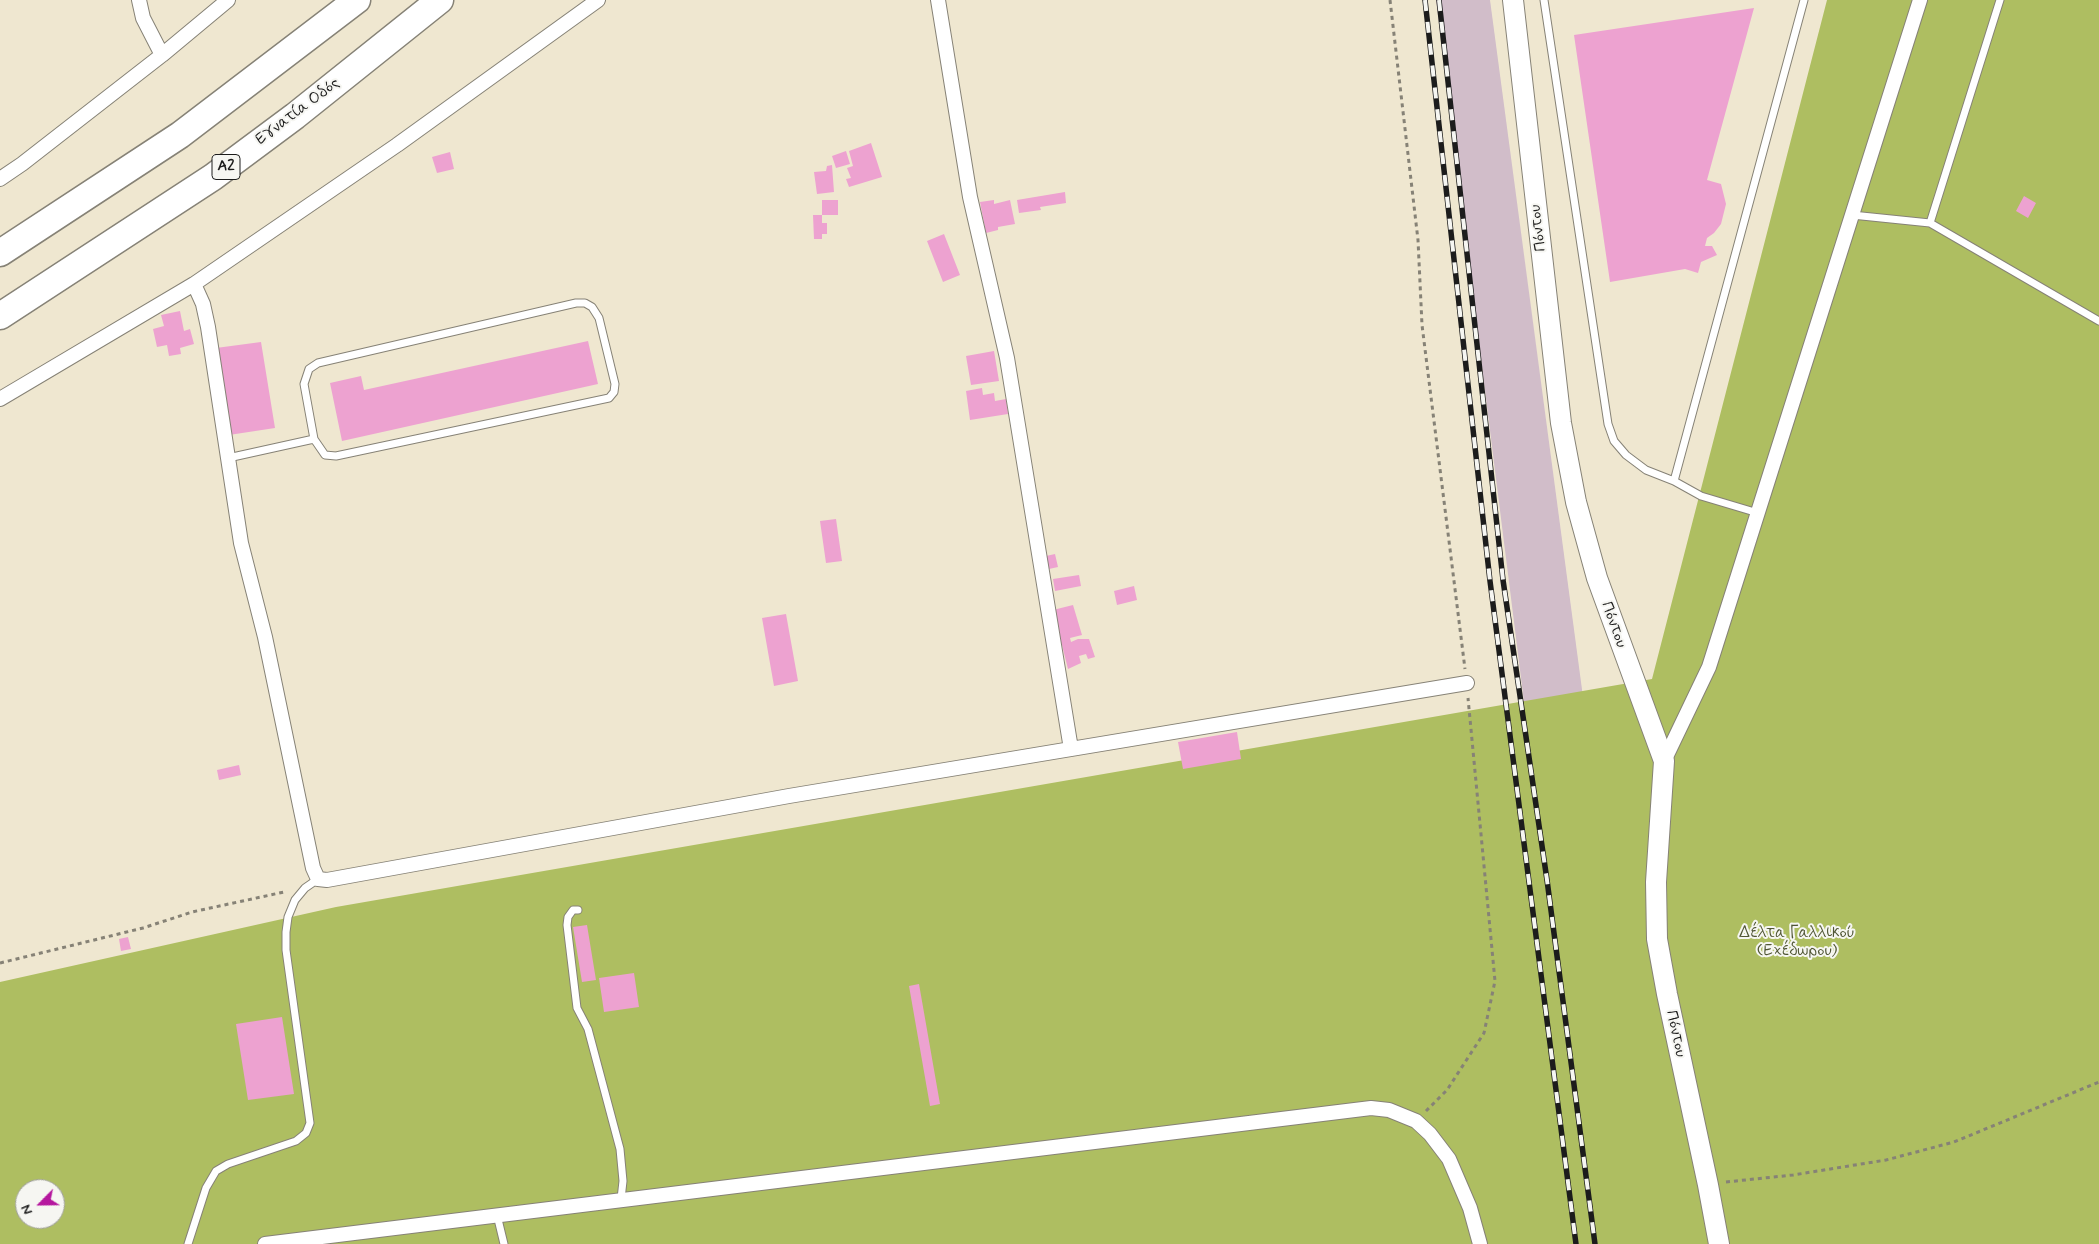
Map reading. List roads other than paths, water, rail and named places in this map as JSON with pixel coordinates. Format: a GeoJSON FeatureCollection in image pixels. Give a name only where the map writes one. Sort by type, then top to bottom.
{"type":"FeatureCollection","features":[{"type":"Feature","properties":{"kind":"highway"},"geometry":{"type":"LineString","coordinates":[[0,253],[180,134],[358,0]]}},
{"type":"Feature","properties":{"kind":"highway","name":"Εγνατία Οδός"},"geometry":{"type":"LineString","coordinates":[[0,316],[213,177],[295,116],[440,0]]}},
{"type":"Feature","properties":{"kind":"street"},"geometry":{"type":"LineString","coordinates":[[139,0],[143,18],[162,55]]}},
{"type":"Feature","properties":{"kind":"street"},"geometry":{"type":"LineString","coordinates":[[0,179],[30,158],[162,55],[228,0]]}},
{"type":"Feature","properties":{"kind":"street"},"geometry":{"type":"LineString","coordinates":[[0,399],[194,284],[397,145],[598,0]]}},
{"type":"Feature","properties":{"kind":"street"},"geometry":{"type":"LineString","coordinates":[[938,0],[970,197],[1007,358],[1072,749]]}},
{"type":"Feature","properties":{"kind":"street","name":"Πόντου"},"geometry":{"type":"LineString","coordinates":[[1512,0],[1561,423],[1576,502],[1596,578],[1664,761],[1656,882],[1658,939],[1667,994],[1719,1244]]}},
{"type":"Feature","properties":{"kind":"street"},"geometry":{"type":"LineString","coordinates":[[1664,761],[1709,667],[1920,0]]}},
{"type":"Feature","properties":{"kind":"street"},"geometry":{"type":"LineString","coordinates":[[194,284],[204,304],[241,542],[266,637],[313,868],[318,879],[327,880],[611,827],[1467,683]]}},
{"type":"Feature","properties":{"kind":"street"},"geometry":{"type":"LineString","coordinates":[[265,1244],[496,1214],[1370,1108],[1389,1110],[1416,1121],[1430,1134],[1449,1159],[1470,1208],[1480,1244]]}},
{"type":"Feature","properties":{"kind":"lane"},"geometry":{"type":"LineString","coordinates":[[1544,0],[1608,424],[1614,440],[1626,455],[1646,470],[1674,481],[1701,496],[1758,513]]}},
{"type":"Feature","properties":{"kind":"lane"},"geometry":{"type":"LineString","coordinates":[[1674,481],[1804,0]]}},
{"type":"Feature","properties":{"kind":"lane"},"geometry":{"type":"LineString","coordinates":[[1930,223],[2000,0]]}},
{"type":"Feature","properties":{"kind":"lane"},"geometry":{"type":"LineString","coordinates":[[1852,215],[1930,223],[2099,321]]}},
{"type":"Feature","properties":{"kind":"lane"},"geometry":{"type":"LineString","coordinates":[[576,303],[585,303],[592,307],[599,318],[615,384],[614,392],[609,398],[336,456],[325,455],[314,439],[304,384],[309,369],[318,363],[576,303]]}},
{"type":"Feature","properties":{"kind":"lane"},"geometry":{"type":"LineString","coordinates":[[228,458],[314,439]]}},
{"type":"Feature","properties":{"kind":"lane"},"geometry":{"type":"LineString","coordinates":[[188,1244],[206,1188],[216,1171],[228,1164],[296,1142],[306,1133],[310,1123],[286,950],[288,917],[304,888],[318,879]]}},
{"type":"Feature","properties":{"kind":"lane"},"geometry":{"type":"LineString","coordinates":[[578,910],[573,910],[568,917],[567,925],[577,1008],[588,1029],[620,1150],[623,1181],[620,1199]]}},
{"type":"Feature","properties":{"kind":"lane"},"geometry":{"type":"LineString","coordinates":[[496,1214],[504,1244]]}},
{"type":"Feature","properties":{"kind":"railway"},"geometry":{"type":"LineString","coordinates":[[1425,0],[1490,581],[1576,1244]]}},
{"type":"Feature","properties":{"kind":"railway"},"geometry":{"type":"LineString","coordinates":[[1439,0],[1503,580],[1547,880],[1595,1244]]}},
{"type":"Feature","properties":{"kind":"park label","name":"Δέλτα Γαλλικού (Εχέδωρου)"},"geometry":{"type":"Point","coordinates":[1797,943]}}]}
